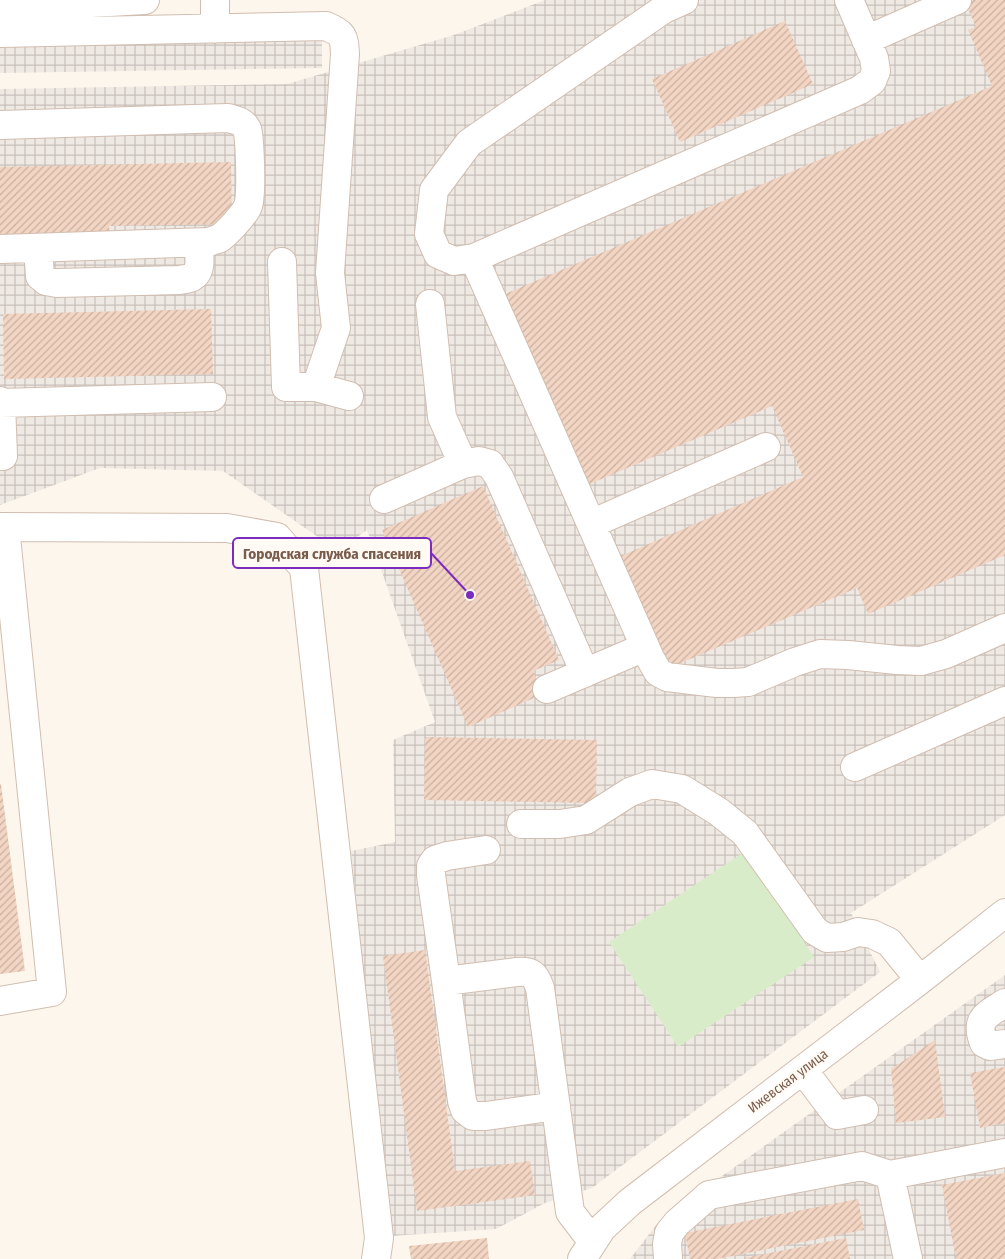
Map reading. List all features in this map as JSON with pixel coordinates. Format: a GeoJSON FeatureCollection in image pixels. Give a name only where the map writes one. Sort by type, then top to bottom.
{"type":"FeatureCollection","features":[{"type":"Feature","properties":{"kind":"street"},"geometry":{"type":"LineString","coordinates":[[0,8],[145,0]]}},
{"type":"Feature","properties":{"kind":"street"},"geometry":{"type":"LineString","coordinates":[[215,0],[215,29]]}},
{"type":"Feature","properties":{"kind":"street"},"geometry":{"type":"LineString","coordinates":[[684,0],[664,9],[469,143],[434,190],[430,234],[438,254],[454,261],[474,258],[860,90],[872,81],[876,71],[874,58],[849,0]]}},
{"type":"Feature","properties":{"kind":"street"},"geometry":{"type":"LineString","coordinates":[[866,40],[957,0]]}},
{"type":"Feature","properties":{"kind":"street"},"geometry":{"type":"LineString","coordinates":[[0,33],[326,26],[339,32],[344,42],[345,54],[330,273],[336,328],[316,386]]}},
{"type":"Feature","properties":{"kind":"street"},"geometry":{"type":"LineString","coordinates":[[0,125],[228,118],[239,120],[246,128],[249,140],[250,191],[249,205],[242,215],[219,238],[209,242],[0,249]]}},
{"type":"Feature","properties":{"kind":"street"},"geometry":{"type":"LineString","coordinates":[[38,248],[40,276],[46,281],[76,283],[180,280],[192,277],[198,271],[198,243]]}},
{"type":"Feature","properties":{"kind":"street"},"geometry":{"type":"LineString","coordinates":[[474,258],[645,647],[658,672],[667,677],[733,683],[748,682],[795,662],[820,654],[848,654],[921,661],[946,654],[1005,628]]}},
{"type":"Feature","properties":{"kind":"street"},"geometry":{"type":"LineString","coordinates":[[282,262],[286,386],[316,386],[349,396]]}},
{"type":"Feature","properties":{"kind":"street"},"geometry":{"type":"LineString","coordinates":[[430,304],[442,416],[463,464]]}},
{"type":"Feature","properties":{"kind":"street"},"geometry":{"type":"LineString","coordinates":[[3,456],[1,402],[212,397]]}},
{"type":"Feature","properties":{"kind":"street"},"geometry":{"type":"LineString","coordinates":[[591,524],[766,447]]}},
{"type":"Feature","properties":{"kind":"street"},"geometry":{"type":"LineString","coordinates":[[384,498],[463,464],[479,461],[490,464],[499,477],[584,673]]}},
{"type":"Feature","properties":{"kind":"street"},"geometry":{"type":"LineString","coordinates":[[0,1001],[52,992],[3,527],[227,528],[278,536],[304,568],[379,1238],[376,1259]]}},
{"type":"Feature","properties":{"kind":"street"},"geometry":{"type":"LineString","coordinates":[[547,689],[645,647]]}},
{"type":"Feature","properties":{"kind":"street"},"geometry":{"type":"LineString","coordinates":[[855,766],[1005,701]]}},
{"type":"Feature","properties":{"kind":"street"},"geometry":{"type":"LineString","coordinates":[[521,824],[560,824],[586,820],[630,792],[652,784],[682,789],[719,812],[745,833],[815,930],[828,938],[843,937],[858,932],[872,934],[889,942],[920,980]]}},
{"type":"Feature","properties":{"kind":"street"},"geometry":{"type":"LineString","coordinates":[[486,850],[434,860],[431,875],[462,1101],[465,1110],[473,1116],[486,1116],[556,1106]]}},
{"type":"Feature","properties":{"kind":"street","name":"Ижевская улица"},"geometry":{"type":"LineString","coordinates":[[588,1250],[602,1228],[630,1202],[920,980],[1005,912]]}},
{"type":"Feature","properties":{"kind":"street"},"geometry":{"type":"LineString","coordinates":[[446,981],[517,972],[528,972],[536,978],[540,988],[570,1212],[588,1250]]}},
{"type":"Feature","properties":{"kind":"street"},"geometry":{"type":"LineString","coordinates":[[1005,1003],[987,1015],[981,1022],[981,1030],[984,1043],[990,1046],[1005,1044]]}},
{"type":"Feature","properties":{"kind":"street"},"geometry":{"type":"LineString","coordinates":[[803,1070],[837,1115],[864,1110]]}},
{"type":"Feature","properties":{"kind":"street"},"geometry":{"type":"LineString","coordinates":[[668,1259],[667,1244],[669,1233],[677,1223],[708,1195],[862,1166],[890,1175],[1005,1153]]}},
{"type":"Feature","properties":{"kind":"street"},"geometry":{"type":"LineString","coordinates":[[890,1175],[908,1259]]}},
{"type":"Feature","properties":{"kind":"shaded area"},"geometry":{"type":"Polygon","coordinates":[[[545,0],[1005,0],[1005,815],[851,913],[880,972],[592,1188],[545,1203],[496,1229],[391,1236],[351,851],[395,842],[393,740],[435,722],[367,530],[338,551],[223,471],[100,468],[0,505],[0,89],[287,84],[454,35],[545,0]]]}},
{"type":"Feature","properties":{"kind":"shaded area"},"geometry":{"type":"Polygon","coordinates":[[[322,36],[322,68],[0,73],[0,41],[322,36]]]}},
{"type":"Feature","properties":{"kind":"shaded area"},"geometry":{"type":"Polygon","coordinates":[[[1005,975],[1005,1259],[630,1259],[660,1220],[1005,975]]]}},
{"type":"Feature","properties":{"kind":"green space"},"geometry":{"type":"Polygon","coordinates":[[[744,852],[814,957],[678,1047],[609,942],[744,852]]]}},
{"type":"Feature","properties":{"kind":"building"},"geometry":{"type":"Polygon","coordinates":[[[964,0],[1005,0],[1005,555],[868,614],[857,588],[662,671],[614,559],[803,477],[772,406],[585,486],[503,295],[992,86],[968,30],[976,27],[964,0]]]}},
{"type":"Feature","properties":{"kind":"building"},"geometry":{"type":"Polygon","coordinates":[[[785,21],[813,84],[680,142],[652,79],[785,21]]]}},
{"type":"Feature","properties":{"kind":"building"},"geometry":{"type":"Polygon","coordinates":[[[231,162],[232,224],[109,226],[110,235],[0,238],[0,167],[231,162]]]}},
{"type":"Feature","properties":{"kind":"building"},"geometry":{"type":"Polygon","coordinates":[[[211,309],[213,374],[4,379],[3,314],[211,309]]]}},
{"type":"Feature","properties":{"kind":"building"},"geometry":{"type":"Polygon","coordinates":[[[483,486],[559,660],[533,671],[543,694],[468,727],[382,530],[483,486]]]}},
{"type":"Feature","properties":{"kind":"building"},"geometry":{"type":"Polygon","coordinates":[[[425,737],[597,740],[596,803],[424,800],[425,737]]]}},
{"type":"Feature","properties":{"kind":"building"},"geometry":{"type":"Polygon","coordinates":[[[0,784],[25,971],[0,974],[0,784]]]}},
{"type":"Feature","properties":{"kind":"building"},"geometry":{"type":"Polygon","coordinates":[[[425,950],[455,1171],[530,1161],[535,1195],[417,1211],[383,956],[425,950]]]}},
{"type":"Feature","properties":{"kind":"building"},"geometry":{"type":"Polygon","coordinates":[[[935,1040],[945,1117],[896,1123],[891,1069],[935,1040]]]}},
{"type":"Feature","properties":{"kind":"building"},"geometry":{"type":"Polygon","coordinates":[[[1005,1067],[1005,1123],[980,1128],[970,1073],[1005,1067]]]}},
{"type":"Feature","properties":{"kind":"building"},"geometry":{"type":"Polygon","coordinates":[[[1005,1173],[1005,1259],[956,1259],[942,1185],[1005,1173]]]}},
{"type":"Feature","properties":{"kind":"building"},"geometry":{"type":"Polygon","coordinates":[[[858,1199],[864,1230],[717,1259],[690,1259],[685,1233],[858,1199]]]}},
{"type":"Feature","properties":{"kind":"building"},"geometry":{"type":"Polygon","coordinates":[[[487,1238],[489,1259],[411,1259],[409,1246],[487,1238]]]}},
{"type":"Feature","properties":{"kind":"building"},"geometry":{"type":"Polygon","coordinates":[[[846,1238],[850,1259],[744,1259],[744,1258],[846,1238]]]}},
{"type":"Feature","properties":{"kind":"place","name":"Городская служба спасения"},"geometry":{"type":"Point","coordinates":[470,595]}}]}
